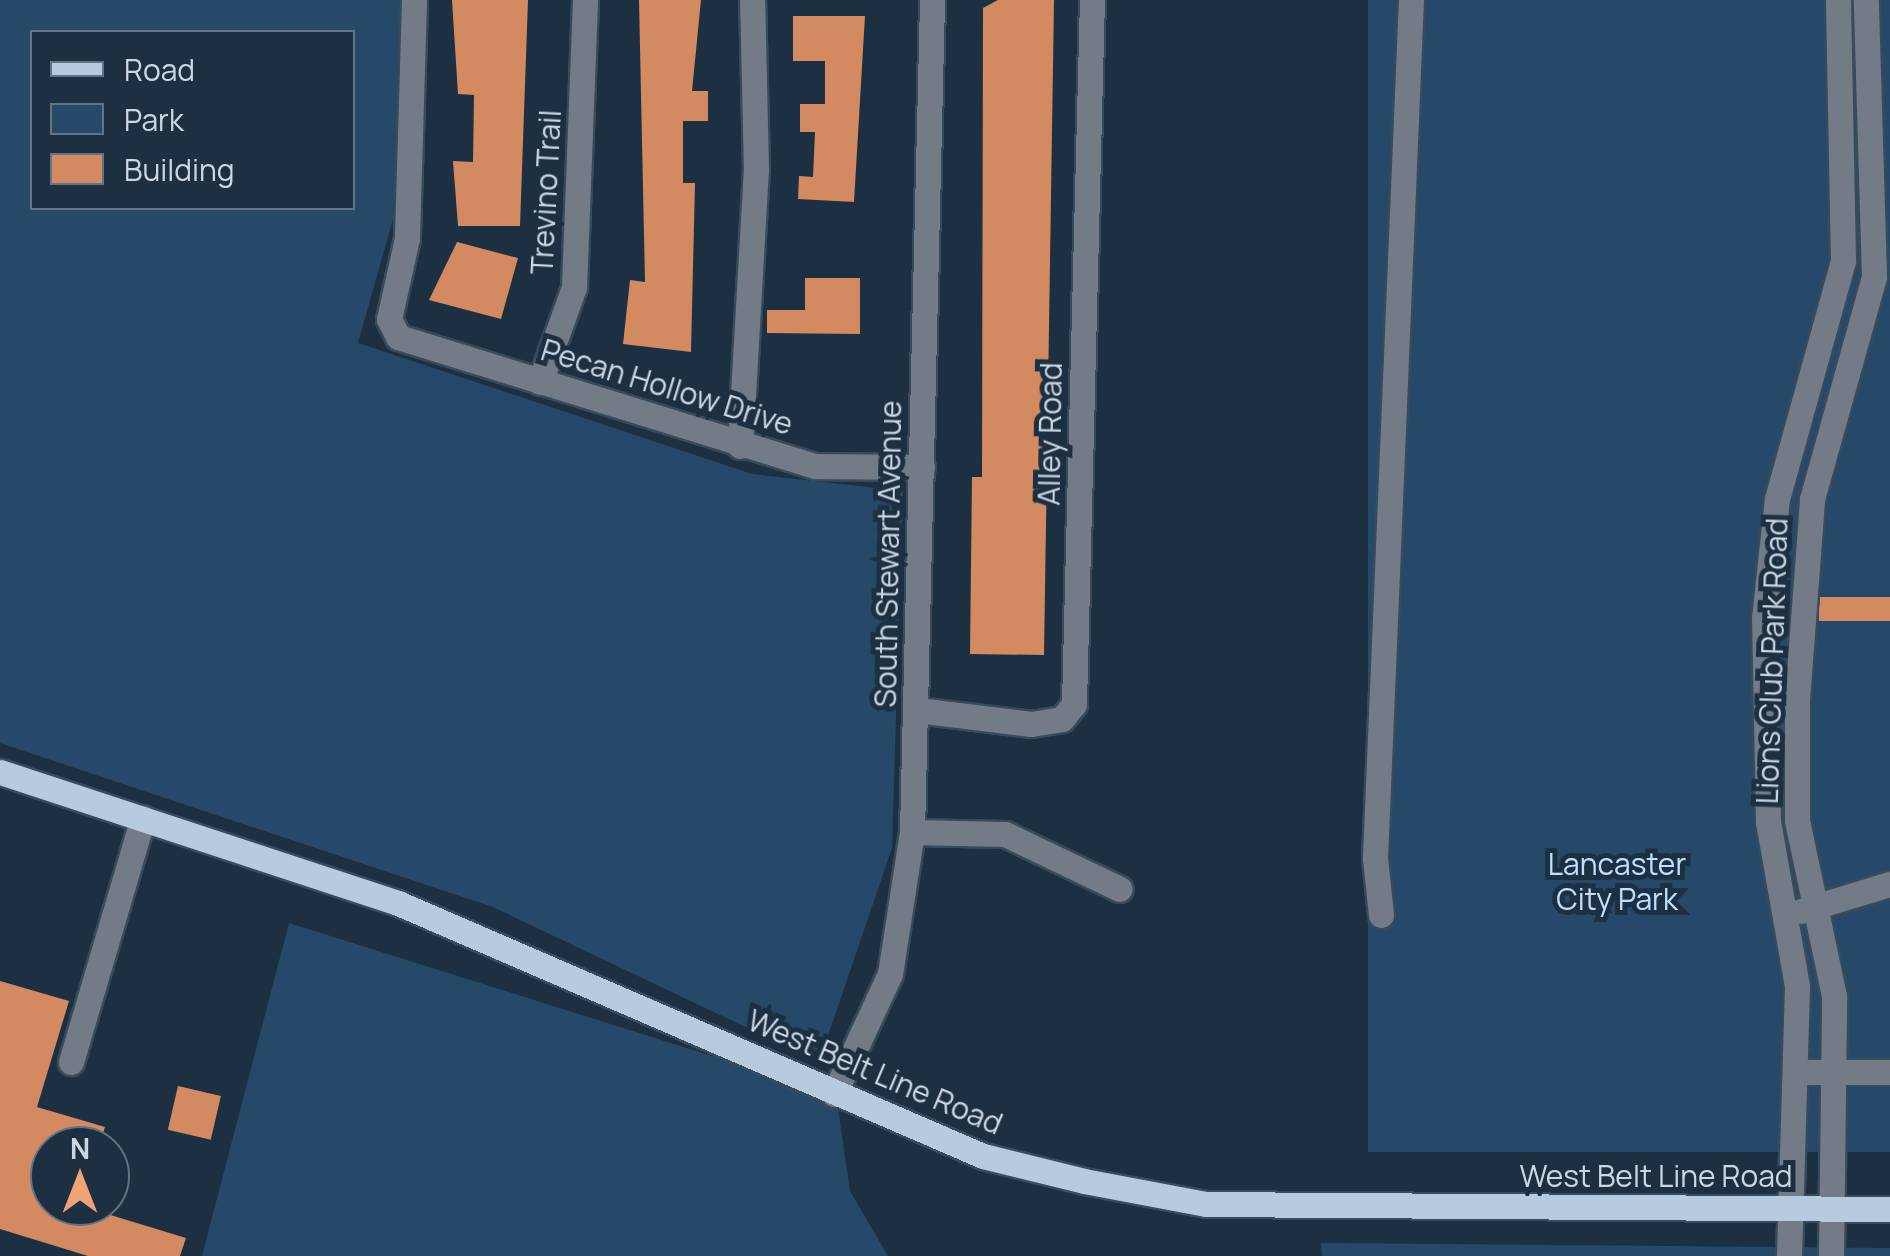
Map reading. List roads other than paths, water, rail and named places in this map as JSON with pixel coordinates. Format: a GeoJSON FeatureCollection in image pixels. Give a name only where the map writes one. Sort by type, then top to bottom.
{"type":"FeatureCollection","features":[{"type":"Feature","properties":{"kind":"main road","name":"West Belt Line Road"},"geometry":{"type":"LineString","coordinates":[[0,772],[143,818],[503,945],[834,1094],[983,1156],[1206,1204],[1890,1208]]}},
{"type":"Feature","properties":{"kind":"street","name":"Pecan Hollow Drive"},"geometry":{"type":"LineString","coordinates":[[414,0],[407,238],[389,320],[398,337],[740,446],[815,466],[922,467]]}},
{"type":"Feature","properties":{"kind":"street","name":"Trevino Trail"},"geometry":{"type":"LineString","coordinates":[[540,382],[574,287],[585,0]]}},
{"type":"Feature","properties":{"kind":"street"},"geometry":{"type":"LineString","coordinates":[[740,446],[756,170],[752,0]]}},
{"type":"Feature","properties":{"kind":"street","name":"South Stewart Avenue"},"geometry":{"type":"LineString","coordinates":[[834,1094],[890,974],[912,832],[932,0]]}},
{"type":"Feature","properties":{"kind":"street","name":"Alley Road"},"geometry":{"type":"LineString","coordinates":[[917,710],[1031,724],[1062,719],[1074,704],[1092,0]]}},
{"type":"Feature","properties":{"kind":"street"},"geometry":{"type":"LineString","coordinates":[[1381,915],[1375,858],[1412,0]]}},
{"type":"Feature","properties":{"kind":"street","name":"Lions Club Park Road"},"geometry":{"type":"LineString","coordinates":[[1789,1256],[1796,1209],[1797,986],[1772,849],[1763,751],[1768,571],[1777,498],[1843,262],[1838,0]]}},
{"type":"Feature","properties":{"kind":"street","name":"Lions Club Park Road"},"geometry":{"type":"LineString","coordinates":[[1831,1256],[1836,1209],[1834,996],[1800,843],[1802,572],[1812,498],[1882,267],[1876,218],[1866,0]]}},
{"type":"Feature","properties":{"kind":"street"},"geometry":{"type":"LineString","coordinates":[[1840,30],[1870,29]]}},
{"type":"Feature","properties":{"kind":"street"},"geometry":{"type":"LineString","coordinates":[[1845,217],[1876,218]]}},
{"type":"Feature","properties":{"kind":"street"},"geometry":{"type":"LineString","coordinates":[[1843,262],[1882,267]]}},
{"type":"Feature","properties":{"kind":"street"},"geometry":{"type":"LineString","coordinates":[[1768,571],[1802,572]]}},
{"type":"Feature","properties":{"kind":"street"},"geometry":{"type":"LineString","coordinates":[[71,1062],[143,818]]}},
{"type":"Feature","properties":{"kind":"street"},"geometry":{"type":"LineString","coordinates":[[912,832],[1005,834],[1120,889]]}},
{"type":"Feature","properties":{"kind":"street"},"geometry":{"type":"LineString","coordinates":[[1772,849],[1800,843]]}},
{"type":"Feature","properties":{"kind":"street"},"geometry":{"type":"LineString","coordinates":[[1782,917],[1890,884]]}},
{"type":"Feature","properties":{"kind":"street"},"geometry":{"type":"LineString","coordinates":[[1797,1072],[1890,1072]]}},
{"type":"Feature","properties":{"kind":"park label","name":"Lancaster City Park"},"geometry":{"type":"Point","coordinates":[1617,881]}}]}
